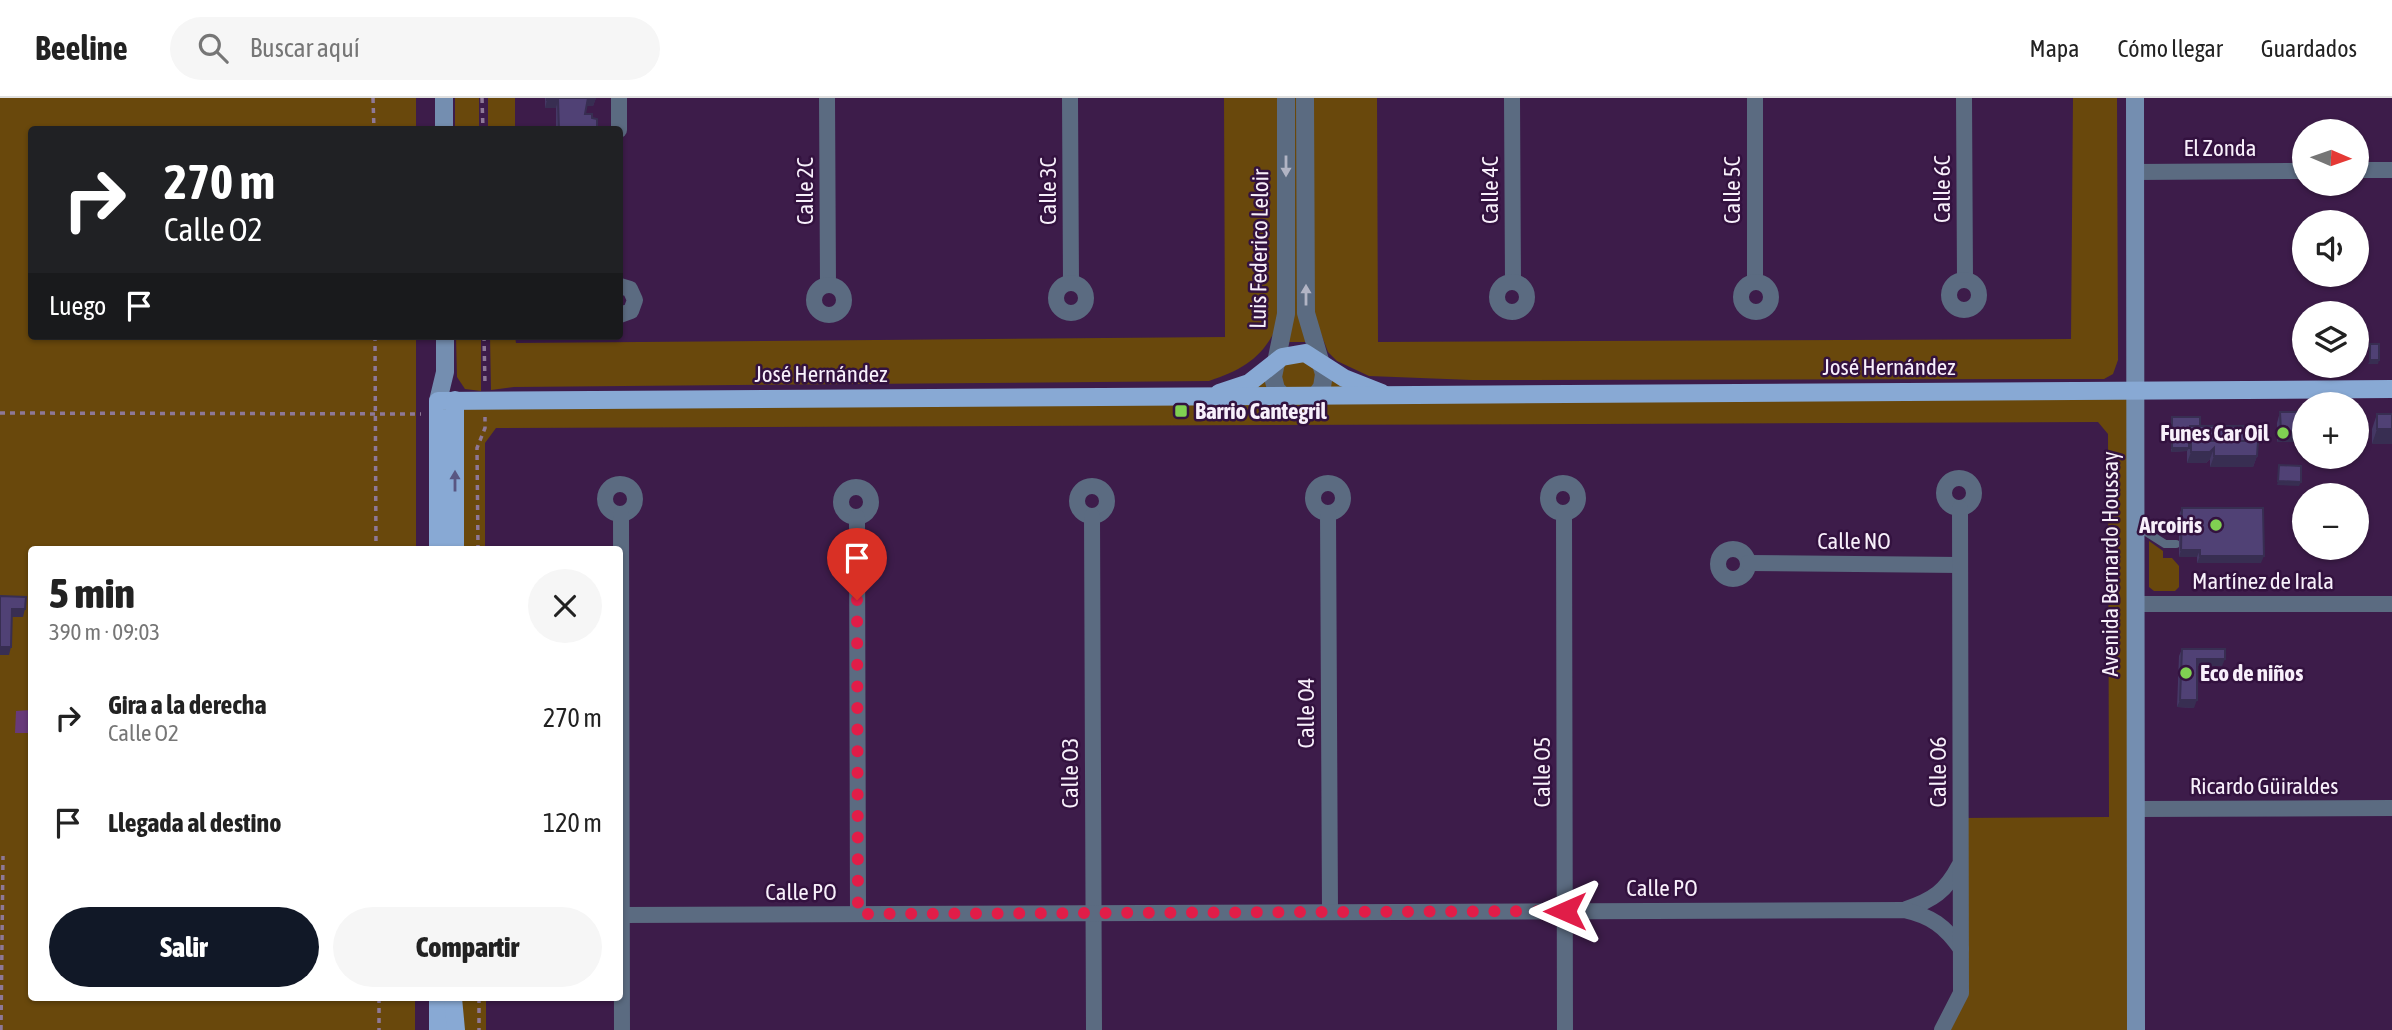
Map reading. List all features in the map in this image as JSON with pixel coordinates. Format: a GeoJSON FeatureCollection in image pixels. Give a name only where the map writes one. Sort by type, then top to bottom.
{"type":"FeatureCollection","features":[{"type":"Feature","properties":{"kind":"main road"},"geometry":{"type":"LineString","coordinates":[[444,98],[444,126]]}},
{"type":"Feature","properties":{"kind":"main road","name":"Avenida Bernardo Houssay"},"geometry":{"type":"LineString","coordinates":[[2135,98],[2136,1030]]}},
{"type":"Feature","properties":{"kind":"main road"},"geometry":{"type":"LineString","coordinates":[[438,546],[445,340]]}},
{"type":"Feature","properties":{"kind":"main road","name":"José Hernández"},"geometry":{"type":"LineString","coordinates":[[1205,397],[1249,383],[1292,353],[1305,353],[1344,378],[1386,394]]}},
{"type":"Feature","properties":{"kind":"main road","name":"José Hernández"},"geometry":{"type":"LineString","coordinates":[[444,405],[1315,397],[1386,394],[2392,389]]}},
{"type":"Feature","properties":{"kind":"main road"},"geometry":{"type":"LineString","coordinates":[[444,405],[455,546]]}},
{"type":"Feature","properties":{"kind":"main road"},"geometry":{"type":"LineString","coordinates":[[438,1001],[438,1030]]}},
{"type":"Feature","properties":{"kind":"main road"},"geometry":{"type":"LineString","coordinates":[[453,1001],[456,1030]]}},
{"type":"Feature","properties":{"kind":"street"},"geometry":{"type":"LineString","coordinates":[[619,98],[619,126]]}},
{"type":"Feature","properties":{"kind":"street","name":"Calle 2C"},"geometry":{"type":"LineString","coordinates":[[827,98],[828,285]]}},
{"type":"Feature","properties":{"kind":"street","name":"Calle 3C"},"geometry":{"type":"LineString","coordinates":[[1070,98],[1071,283]]}},
{"type":"Feature","properties":{"kind":"street","name":"Luis Federico Leloir"},"geometry":{"type":"LineString","coordinates":[[1274,365],[1286,314],[1286,98]]}},
{"type":"Feature","properties":{"kind":"street","name":"Luis Federico Leloir"},"geometry":{"type":"LineString","coordinates":[[1305,98],[1306,313],[1324,373],[1322,387],[1315,397]]}},
{"type":"Feature","properties":{"kind":"street","name":"Calle 4C"},"geometry":{"type":"LineString","coordinates":[[1512,98],[1513,282]]}},
{"type":"Feature","properties":{"kind":"street","name":"Calle 5C"},"geometry":{"type":"LineString","coordinates":[[1755,98],[1755,281]]}},
{"type":"Feature","properties":{"kind":"street","name":"Calle 6C"},"geometry":{"type":"LineString","coordinates":[[1964,98],[1965,280]]}},
{"type":"Feature","properties":{"kind":"street"},"geometry":{"type":"LineString","coordinates":[[2370,170],[2392,170]]}},
{"type":"Feature","properties":{"kind":"street","name":"El Zonda"},"geometry":{"type":"LineString","coordinates":[[2135,172],[2292,171]]}},
{"type":"Feature","properties":{"kind":"street"},"geometry":{"type":"LineString","coordinates":[[623,287],[630,289],[635,300],[631,311],[623,314]]}},
{"type":"Feature","properties":{"kind":"street"},"geometry":{"type":"LineString","coordinates":[[1274,365],[1276,389],[1284,397]]}},
{"type":"Feature","properties":{"kind":"street","name":"Calle O6"},"geometry":{"type":"LineString","coordinates":[[1947,1029],[1961,993],[1960,509]]}},
{"type":"Feature","properties":{"kind":"street","name":"Calle O4"},"geometry":{"type":"LineString","coordinates":[[1328,513],[1329,912]]}},
{"type":"Feature","properties":{"kind":"street","name":"Calle O5"},"geometry":{"type":"LineString","coordinates":[[1564,513],[1565,1030]]}},
{"type":"Feature","properties":{"kind":"street"},"geometry":{"type":"LineString","coordinates":[[621,514],[621,546]]}},
{"type":"Feature","properties":{"kind":"street","name":"Calle O3"},"geometry":{"type":"LineString","coordinates":[[1093,516],[1094,1030]]}},
{"type":"Feature","properties":{"kind":"street"},"geometry":{"type":"LineString","coordinates":[[857,517],[858,914]]}},
{"type":"Feature","properties":{"kind":"street","name":"Calle NO"},"geometry":{"type":"LineString","coordinates":[[1748,563],[1960,565]]}},
{"type":"Feature","properties":{"kind":"street","name":"Martínez de Irala"},"geometry":{"type":"LineString","coordinates":[[2135,604],[2392,604]]}},
{"type":"Feature","properties":{"kind":"street","name":"Ricardo Güiraldes"},"geometry":{"type":"LineString","coordinates":[[2135,809],[2392,808]]}},
{"type":"Feature","properties":{"kind":"street","name":"Calle PO"},"geometry":{"type":"LineString","coordinates":[[1904,910],[1931,901],[1949,886],[1961,861]]}},
{"type":"Feature","properties":{"kind":"street","name":"Calle PO"},"geometry":{"type":"LineString","coordinates":[[623,915],[1904,910],[1928,916],[1948,930],[1961,949]]}},
{"type":"Feature","properties":{"kind":"street"},"geometry":{"type":"LineString","coordinates":[[622,1001],[622,1030]]}},
{"type":"Feature","properties":{"kind":"lane"},"geometry":{"type":"LineString","coordinates":[[2136,525],[2165,544],[2176,544]]}},
{"type":"Feature","properties":{"kind":"path"},"geometry":{"type":"LineString","coordinates":[[373,98],[374,126]]}},
{"type":"Feature","properties":{"kind":"path"},"geometry":{"type":"LineString","coordinates":[[482,98],[483,126]]}},
{"type":"Feature","properties":{"kind":"path"},"geometry":{"type":"LineString","coordinates":[[375,340],[376,546]]}},
{"type":"Feature","properties":{"kind":"path"},"geometry":{"type":"LineString","coordinates":[[484,340],[485,388]]}},
{"type":"Feature","properties":{"kind":"path"},"geometry":{"type":"LineString","coordinates":[[0,412],[375,414],[444,405]]}},
{"type":"Feature","properties":{"kind":"path"},"geometry":{"type":"LineString","coordinates":[[478,546],[477,448],[485,428],[485,415]]}},
{"type":"Feature","properties":{"kind":"path"},"geometry":{"type":"LineString","coordinates":[[1,1030],[3,856]]}},
{"type":"Feature","properties":{"kind":"path"},"geometry":{"type":"LineString","coordinates":[[379,1001],[379,1030]]}},
{"type":"Feature","properties":{"kind":"path"},"geometry":{"type":"LineString","coordinates":[[479,1001],[479,1030]]}},
{"type":"Feature","properties":{"kind":"shaded area"},"geometry":{"type":"Polygon","coordinates":[[[0,98],[416,98],[416,126],[28,126],[28,340],[416,340],[416,546],[28,546],[28,1001],[415,1001],[415,1030],[0,1030],[0,98]]]}},
{"type":"Feature","properties":{"kind":"shaded area"},"geometry":{"type":"Polygon","coordinates":[[[455,98],[479,98],[479,126],[455,126],[455,98]]]}},
{"type":"Feature","properties":{"kind":"shaded area"},"geometry":{"type":"Polygon","coordinates":[[[488,98],[515,98],[515,126],[488,126],[488,98]]]}},
{"type":"Feature","properties":{"kind":"shaded area"},"geometry":{"type":"Polygon","coordinates":[[[1224,98],[1281,98],[1277,326],[1258,355],[1221,377],[1209,381],[514,387],[491,390],[490,340],[516,340],[516,343],[1225,337],[1224,98]]]}},
{"type":"Feature","properties":{"kind":"shaded area"},"geometry":{"type":"Polygon","coordinates":[[[1292,98],[1300,98],[1309,342],[1288,342],[1292,98]]]}},
{"type":"Feature","properties":{"kind":"shaded area"},"geometry":{"type":"Polygon","coordinates":[[[1312,98],[1377,98],[1378,342],[2071,339],[2073,98],[2117,98],[2118,360],[2113,374],[2104,379],[1472,380],[1369,376],[1337,361],[1328,352],[1313,313],[1312,98]]]}},
{"type":"Feature","properties":{"kind":"shaded area"},"geometry":{"type":"Polygon","coordinates":[[[456,340],[481,340],[481,391],[465,389],[457,377],[456,340]]]}},
{"type":"Feature","properties":{"kind":"shaded area"},"geometry":{"type":"Polygon","coordinates":[[[1292,353],[1364,387],[2134,390],[2136,1030],[1942,1030],[1961,993],[1961,818],[2109,817],[2108,434],[2098,422],[496,428],[485,443],[485,546],[438,546],[438,401],[1204,397],[1292,353]]]}},
{"type":"Feature","properties":{"kind":"shaded area"},"geometry":{"type":"Polygon","coordinates":[[[2149,541],[2163,551],[2163,558],[2172,558],[2179,566],[2179,587],[2175,591],[2154,591],[2149,587],[2149,541]]]}},
{"type":"Feature","properties":{"kind":"shaded area"},"geometry":{"type":"Polygon","coordinates":[[[28,710],[28,733],[15,733],[16,711],[28,710]]]}},
{"type":"Feature","properties":{"kind":"shaded area"},"geometry":{"type":"Polygon","coordinates":[[[438,1001],[486,1001],[486,1030],[438,1030],[438,1001]]]}},
{"type":"Feature","properties":{"kind":"building"},"geometry":{"type":"Polygon","coordinates":[[[588,98],[585,114],[592,114],[592,118],[597,119],[597,126],[559,126],[558,100],[547,100],[588,98]]]}},
{"type":"Feature","properties":{"kind":"building"},"geometry":{"type":"Polygon","coordinates":[[[2370,344],[2379,344],[2379,360],[2370,360],[2370,344]]]}},
{"type":"Feature","properties":{"kind":"building"},"geometry":{"type":"Polygon","coordinates":[[[2280,412],[2292,412],[2292,431],[2281,431],[2280,412]]]}},
{"type":"Feature","properties":{"kind":"building"},"geometry":{"type":"Polygon","coordinates":[[[2377,414],[2392,414],[2392,429],[2377,429],[2377,414]]]}},
{"type":"Feature","properties":{"kind":"building"},"geometry":{"type":"Polygon","coordinates":[[[2172,417],[2200,417],[2200,426],[2190,426],[2189,448],[2172,448],[2172,417]]]}},
{"type":"Feature","properties":{"kind":"building"},"geometry":{"type":"Polygon","coordinates":[[[2190,426],[2258,426],[2258,441],[2191,441],[2190,444],[2190,426]]]}},
{"type":"Feature","properties":{"kind":"building"},"geometry":{"type":"Polygon","coordinates":[[[2191,441],[2258,441],[2257,456],[2214,456],[2214,448],[2210,452],[2191,452],[2191,441]]]}},
{"type":"Feature","properties":{"kind":"building"},"geometry":{"type":"Polygon","coordinates":[[[2279,465],[2301,469],[2301,482],[2278,481],[2279,465]]]}},
{"type":"Feature","properties":{"kind":"building"},"geometry":{"type":"Polygon","coordinates":[[[2182,508],[2263,508],[2264,556],[2200,556],[2200,550],[2181,550],[2182,508]]]}},
{"type":"Feature","properties":{"kind":"building"},"geometry":{"type":"Polygon","coordinates":[[[0,596],[26,597],[25,609],[12,609],[11,647],[0,647],[0,596]]]}},
{"type":"Feature","properties":{"kind":"building"},"geometry":{"type":"Polygon","coordinates":[[[2182,649],[2225,649],[2225,659],[2197,659],[2197,700],[2180,700],[2182,649]]]}},
{"type":"Feature","properties":{"kind":"place","name":"Barrio Cantegril"},"geometry":{"type":"Point","coordinates":[1181,411]}},
{"type":"Feature","properties":{"kind":"place","name":"Funes Car Oil"},"geometry":{"type":"Point","coordinates":[2283,433]}},
{"type":"Feature","properties":{"kind":"place","name":"Arcoiris"},"geometry":{"type":"Point","coordinates":[2216,525]}},
{"type":"Feature","properties":{"kind":"place","name":"Eco de niños"},"geometry":{"type":"Point","coordinates":[2186,673]}},
{"type":"Feature","properties":{"kind":"route"},"geometry":{"type":"LineString","coordinates":[[857,600],[858,914],[1565,911]]}}]}
